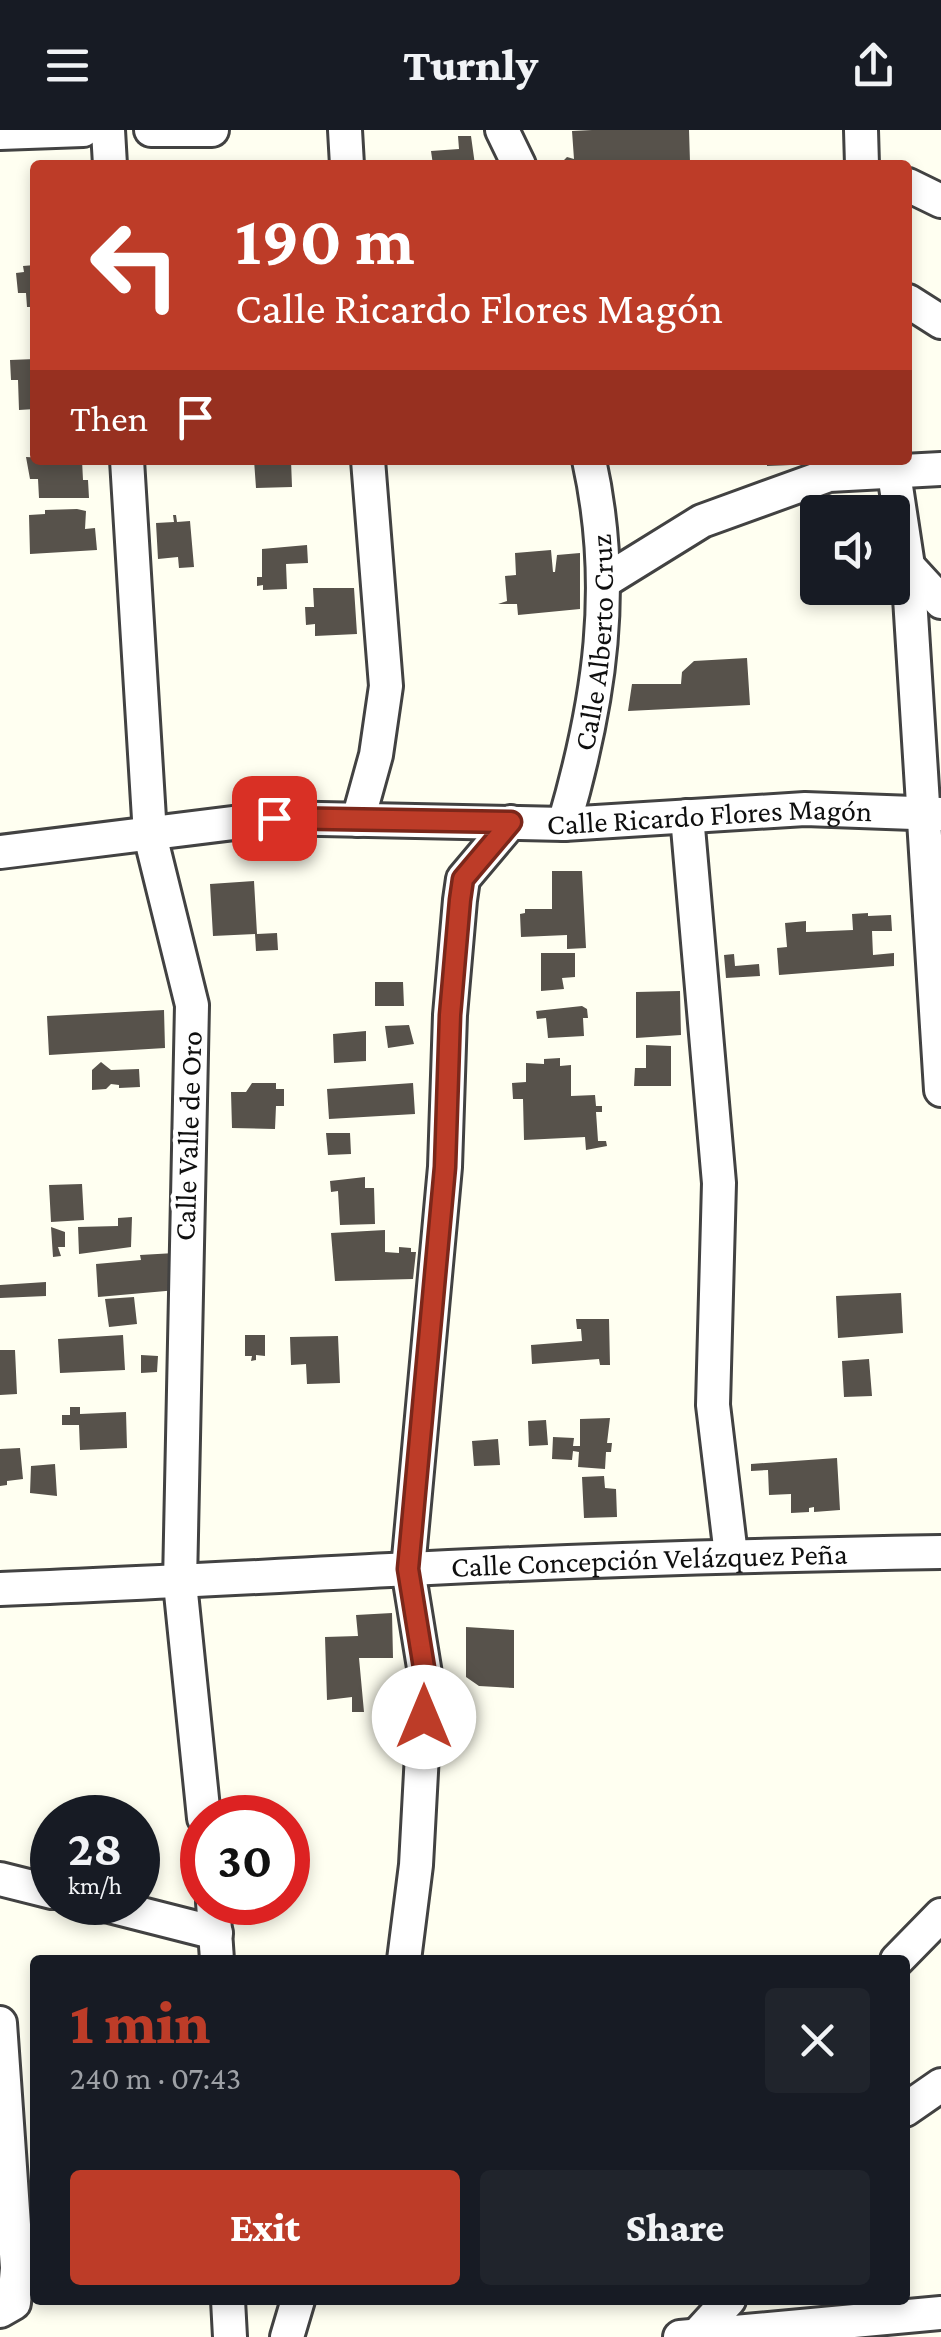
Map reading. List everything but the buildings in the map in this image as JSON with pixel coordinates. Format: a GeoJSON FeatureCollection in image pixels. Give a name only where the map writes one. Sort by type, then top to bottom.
{"type":"FeatureCollection","features":[{"type":"Feature","properties":{"kind":"street"},"geometry":{"type":"LineString","coordinates":[[0,133],[83,130]]}},
{"type":"Feature","properties":{"kind":"street"},"geometry":{"type":"LineString","coordinates":[[108,130],[110,160]]}},
{"type":"Feature","properties":{"kind":"street"},"geometry":{"type":"LineString","coordinates":[[151,130],[212,130]]}},
{"type":"Feature","properties":{"kind":"street"},"geometry":{"type":"LineString","coordinates":[[345,130],[348,160]]}},
{"type":"Feature","properties":{"kind":"street"},"geometry":{"type":"LineString","coordinates":[[502,130],[517,160]]}},
{"type":"Feature","properties":{"kind":"street"},"geometry":{"type":"LineString","coordinates":[[861,130],[863,160]]}},
{"type":"Feature","properties":{"kind":"street"},"geometry":{"type":"LineString","coordinates":[[912,187],[941,201]]}},
{"type":"Feature","properties":{"kind":"street"},"geometry":{"type":"LineString","coordinates":[[912,304],[941,322]]}},
{"type":"Feature","properties":{"kind":"street","name":"Calle Valle de Oro"},"geometry":{"type":"LineString","coordinates":[[128,465],[150,835],[192,1005],[180,1583],[202,1795]]}},
{"type":"Feature","properties":{"kind":"street"},"geometry":{"type":"LineString","coordinates":[[358,820],[376,754],[386,686],[368,465]]}},
{"type":"Feature","properties":{"kind":"street","name":"Calle Alberto Cruz"},"geometry":{"type":"LineString","coordinates":[[564,824],[595,697],[605,581],[601,513],[590,465]]}},
{"type":"Feature","properties":{"kind":"street"},"geometry":{"type":"LineString","coordinates":[[605,581],[702,520],[829,475],[893,465],[941,469]]}},
{"type":"Feature","properties":{"kind":"street"},"geometry":{"type":"LineString","coordinates":[[893,465],[897,495]]}},
{"type":"Feature","properties":{"kind":"street"},"geometry":{"type":"LineString","coordinates":[[910,568],[941,602]]}},
{"type":"Feature","properties":{"kind":"street"},"geometry":{"type":"LineString","coordinates":[[910,587],[932,814],[940,1073]]}},
{"type":"Feature","properties":{"kind":"street","name":"Calle Ricardo Flores Magón"},"geometry":{"type":"LineString","coordinates":[[0,852],[274,818],[564,824],[806,809],[932,814]]}},
{"type":"Feature","properties":{"kind":"street"},"geometry":{"type":"LineString","coordinates":[[686,816],[719,1183],[713,1405],[730,1555]]}},
{"type":"Feature","properties":{"kind":"street"},"geometry":{"type":"LineString","coordinates":[[405,1955],[416,1865],[426,1680],[408,1569],[445,1167],[450,1015],[460,900],[463,879],[511,822]]}},
{"type":"Feature","properties":{"kind":"street","name":"Calle Concepción Velázquez Peña"},"geometry":{"type":"LineString","coordinates":[[0,1589],[730,1555],[941,1552]]}},
{"type":"Feature","properties":{"kind":"street"},"geometry":{"type":"LineString","coordinates":[[0,1879],[30,1886]]}},
{"type":"Feature","properties":{"kind":"street"},"geometry":{"type":"LineString","coordinates":[[902,1955],[941,1915]]}},
{"type":"Feature","properties":{"kind":"street"},"geometry":{"type":"LineString","coordinates":[[160,1918],[216,1932]]}},
{"type":"Feature","properties":{"kind":"street"},"geometry":{"type":"LineString","coordinates":[[0,2024],[17,2268],[14,2303],[0,2310]]}},
{"type":"Feature","properties":{"kind":"street"},"geometry":{"type":"LineString","coordinates":[[910,2107],[941,2085]]}},
{"type":"Feature","properties":{"kind":"street"},"geometry":{"type":"LineString","coordinates":[[228,2305],[230,2337]]}},
{"type":"Feature","properties":{"kind":"street"},"geometry":{"type":"LineString","coordinates":[[287,2337],[297,2305]]}},
{"type":"Feature","properties":{"kind":"street"},"geometry":{"type":"LineString","coordinates":[[688,2336],[723,2305]]}},
{"type":"Feature","properties":{"kind":"street"},"geometry":{"type":"LineString","coordinates":[[688,2336],[941,2313]]}},
{"type":"Feature","properties":{"kind":"route"},"geometry":{"type":"LineString","coordinates":[[274,818],[511,822],[474,862],[463,879],[460,900],[450,1015],[445,1167],[408,1569],[426,1680],[424,1717]]}}]}
